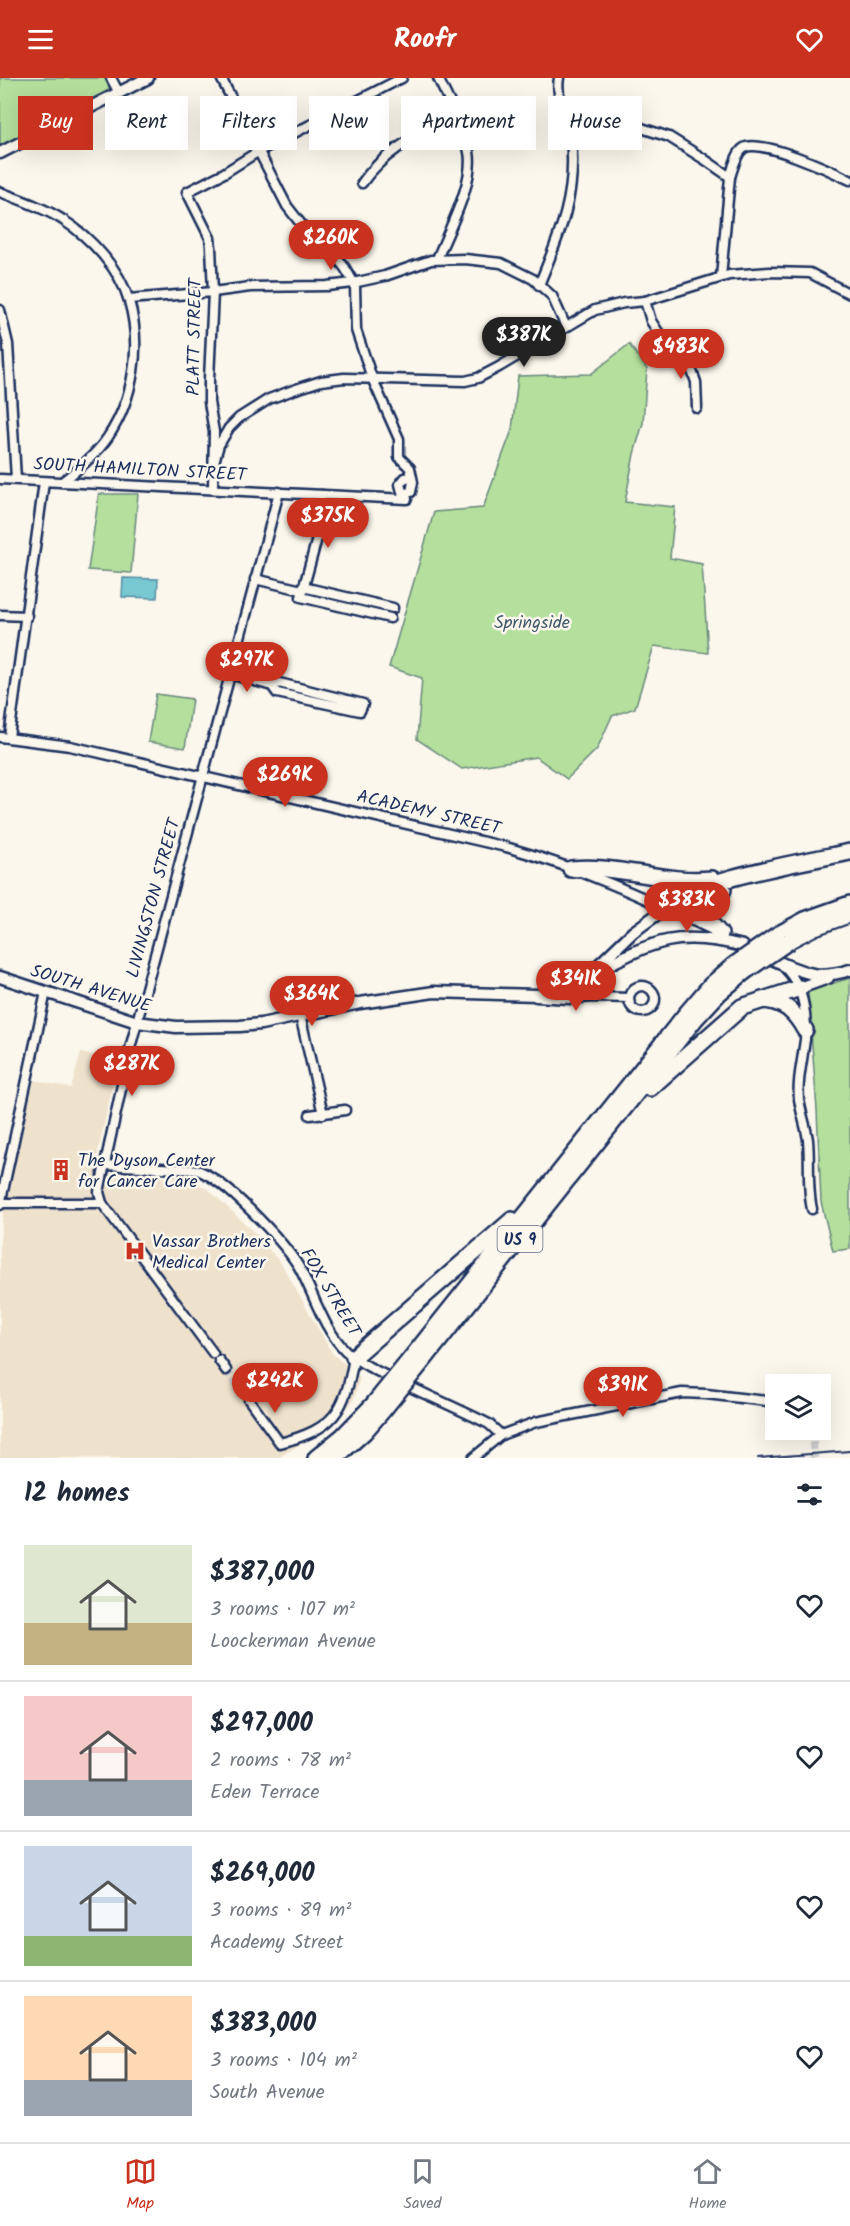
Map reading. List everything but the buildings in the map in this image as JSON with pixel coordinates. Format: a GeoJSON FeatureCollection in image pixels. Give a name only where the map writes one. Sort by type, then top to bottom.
{"type":"FeatureCollection","features":[{"type":"Feature","properties":{"kind":"highway"},"geometry":{"type":"LineString","coordinates":[[666,908],[672,901],[689,893],[745,875],[850,852]]}},
{"type":"Feature","properties":{"kind":"highway"},"geometry":{"type":"LineString","coordinates":[[666,908],[676,907],[723,890],[850,861]]}},
{"type":"Feature","properties":{"kind":"highway"},"geometry":{"type":"LineString","coordinates":[[571,869],[593,867],[657,878],[684,880],[745,875]]}},
{"type":"Feature","properties":{"kind":"highway"},"geometry":{"type":"LineString","coordinates":[[720,934],[705,917],[703,907],[710,897],[723,890]]}},
{"type":"Feature","properties":{"kind":"highway"},"geometry":{"type":"LineString","coordinates":[[805,920],[827,906],[850,897]]}},
{"type":"Feature","properties":{"kind":"highway","name":"US 9"},"geometry":{"type":"LineString","coordinates":[[417,1360],[542,1195],[711,985],[739,969],[805,920],[850,904]]}},
{"type":"Feature","properties":{"kind":"highway","name":"US 9"},"geometry":{"type":"LineString","coordinates":[[783,938],[850,915]]}},
{"type":"Feature","properties":{"kind":"highway","name":"US 9"},"geometry":{"type":"LineString","coordinates":[[335,1458],[364,1432],[378,1408],[739,969]]}},
{"type":"Feature","properties":{"kind":"highway"},"geometry":{"type":"LineString","coordinates":[[618,1116],[738,1010],[756,1001],[800,988]]}},
{"type":"Feature","properties":{"kind":"highway"},"geometry":{"type":"LineString","coordinates":[[756,1001],[774,1001],[787,1007],[805,1030]]}},
{"type":"Feature","properties":{"kind":"highway"},"geometry":{"type":"LineString","coordinates":[[354,1357],[542,1195]]}},
{"type":"Feature","properties":{"kind":"highway"},"geometry":{"type":"LineString","coordinates":[[347,1458],[378,1408]]}},
{"type":"Feature","properties":{"kind":"highway","name":"US 9"},"geometry":{"type":"LineString","coordinates":[[316,1458],[378,1408]]}},
{"type":"Feature","properties":{"kind":"street"},"geometry":{"type":"LineString","coordinates":[[111,78],[119,93]]}},
{"type":"Feature","properties":{"kind":"street"},"geometry":{"type":"LineString","coordinates":[[0,153],[148,78]]}},
{"type":"Feature","properties":{"kind":"street"},"geometry":{"type":"LineString","coordinates":[[221,78],[287,206],[308,233],[334,254],[353,283],[356,330],[372,378],[399,439],[399,457],[410,468],[412,477]]}},
{"type":"Feature","properties":{"kind":"street"},"geometry":{"type":"LineString","coordinates":[[259,151],[402,78]]}},
{"type":"Feature","properties":{"kind":"street"},"geometry":{"type":"LineString","coordinates":[[438,78],[446,96]]}},
{"type":"Feature","properties":{"kind":"street"},"geometry":{"type":"LineString","coordinates":[[559,78],[557,88],[560,96]]}},
{"type":"Feature","properties":{"kind":"street"},"geometry":{"type":"LineString","coordinates":[[642,128],[669,137],[730,177]]}},
{"type":"Feature","properties":{"kind":"street"},"geometry":{"type":"LineString","coordinates":[[362,183],[373,167],[401,145]]}},
{"type":"Feature","properties":{"kind":"street"},"geometry":{"type":"LineString","coordinates":[[721,278],[730,177],[740,152],[744,148],[756,145],[814,163],[850,180]]}},
{"type":"Feature","properties":{"kind":"street"},"geometry":{"type":"LineString","coordinates":[[437,259],[463,193],[469,166],[468,150]]}},
{"type":"Feature","properties":{"kind":"street"},"geometry":{"type":"LineString","coordinates":[[539,285],[567,212],[571,178],[571,150]]}},
{"type":"Feature","properties":{"kind":"street","name":"PLATT STREET"},"geometry":{"type":"LineString","coordinates":[[213,488],[213,432],[209,402],[213,292],[210,238],[187,192],[259,151]]}},
{"type":"Feature","properties":{"kind":"street"},"geometry":{"type":"LineString","coordinates":[[0,192],[51,213],[77,230],[100,251],[129,299],[134,332],[134,360],[131,386],[121,414],[107,438],[91,458],[62,482]]}},
{"type":"Feature","properties":{"kind":"street"},"geometry":{"type":"LineString","coordinates":[[129,299],[250,287],[327,286],[353,283],[385,276],[437,259],[465,259],[501,263],[523,273],[552,296],[566,327]]}},
{"type":"Feature","properties":{"kind":"street"},"geometry":{"type":"LineString","coordinates":[[212,469],[219,445],[229,428],[253,407],[287,392],[321,381],[372,378],[465,381],[478,378],[600,308],[645,302],[721,278],[751,273],[810,273],[850,294]]}},
{"type":"Feature","properties":{"kind":"street"},"geometry":{"type":"LineString","coordinates":[[645,302],[651,321],[670,350],[684,360],[692,371],[696,382],[697,408]]}},
{"type":"Feature","properties":{"kind":"street"},"geometry":{"type":"LineString","coordinates":[[0,310],[8,344],[16,479]]}},
{"type":"Feature","properties":{"kind":"street","name":"SOUTH HAMILTON STREET"},"geometry":{"type":"LineString","coordinates":[[0,479],[407,499]]}},
{"type":"Feature","properties":{"kind":"street"},"geometry":{"type":"LineString","coordinates":[[5,737],[27,616],[44,482]]}},
{"type":"Feature","properties":{"kind":"street","name":"LIVINGSTON STREET"},"geometry":{"type":"LineString","coordinates":[[102,1203],[99,1192],[129,1052],[279,492]]}},
{"type":"Feature","properties":{"kind":"street"},"geometry":{"type":"LineString","coordinates":[[302,591],[316,542],[322,495]]}},
{"type":"Feature","properties":{"kind":"street"},"geometry":{"type":"LineString","coordinates":[[255,579],[390,618]]}},
{"type":"Feature","properties":{"kind":"street"},"geometry":{"type":"LineString","coordinates":[[302,591],[393,608]]}},
{"type":"Feature","properties":{"kind":"street"},"geometry":{"type":"LineString","coordinates":[[0,615],[27,616]]}},
{"type":"Feature","properties":{"kind":"street"},"geometry":{"type":"LineString","coordinates":[[230,674],[272,686],[277,693],[360,711],[363,705],[279,683],[272,686]]}},
{"type":"Feature","properties":{"kind":"street","name":"ACADEMY STREET"},"geometry":{"type":"LineString","coordinates":[[5,737],[70,746],[483,841],[533,855],[666,908]]}},
{"type":"Feature","properties":{"kind":"street"},"geometry":{"type":"LineString","coordinates":[[666,908],[769,958],[813,975],[837,973]]}},
{"type":"Feature","properties":{"kind":"street","name":"SOUTH AVENUE"},"geometry":{"type":"LineString","coordinates":[[0,977],[137,1022],[176,1027],[240,1026],[434,992],[527,994],[555,992],[578,982],[594,970],[641,925],[666,908]]}},
{"type":"Feature","properties":{"kind":"street"},"geometry":{"type":"LineString","coordinates":[[578,982],[631,952],[660,941],[698,938],[743,946]]}},
{"type":"Feature","properties":{"kind":"street"},"geometry":{"type":"LineString","coordinates":[[769,958],[790,972],[800,988],[805,1030],[799,1071],[799,1099],[805,1124],[812,1209]]}},
{"type":"Feature","properties":{"kind":"street"},"geometry":{"type":"LineString","coordinates":[[800,988],[850,969]]}},
{"type":"Feature","properties":{"kind":"street"},"geometry":{"type":"LineString","coordinates":[[46,992],[0,1204],[102,1203],[213,1353]]}},
{"type":"Feature","properties":{"kind":"street"},"geometry":{"type":"LineString","coordinates":[[527,994],[550,999],[629,998]]}},
{"type":"Feature","properties":{"kind":"street"},"geometry":{"type":"LineString","coordinates":[[300,1015],[323,1114]]}},
{"type":"Feature","properties":{"kind":"street"},"geometry":{"type":"LineString","coordinates":[[310,1115],[345,1110]]}},
{"type":"Feature","properties":{"kind":"street","name":"FOX STREET"},"geometry":{"type":"LineString","coordinates":[[105,1165],[197,1170],[220,1183],[282,1244],[298,1267],[330,1330],[345,1350],[375,1370],[489,1424],[501,1435]]}},
{"type":"Feature","properties":{"kind":"street"},"geometry":{"type":"LineString","coordinates":[[249,1400],[280,1443],[305,1436],[324,1426],[334,1416],[347,1386],[354,1357]]}},
{"type":"Feature","properties":{"kind":"street"},"geometry":{"type":"LineString","coordinates":[[219,1360],[226,1370]]}},
{"type":"Feature","properties":{"kind":"street"},"geometry":{"type":"LineString","coordinates":[[473,1458],[501,1435],[536,1422],[682,1393],[765,1401]]}},
{"type":"Feature","properties":{"kind":"shaded area","name":"Vassar Brothers Medical Center"},"geometry":{"type":"Polygon","coordinates":[[[81,1053],[118,1060],[95,1166],[109,1175],[183,1178],[208,1189],[253,1231],[281,1263],[332,1353],[360,1378],[354,1399],[338,1421],[278,1458],[0,1458],[0,1240],[3,1213],[34,1080],[71,1088],[81,1053]]]}},
{"type":"Feature","properties":{"kind":"green space"},"geometry":{"type":"Polygon","coordinates":[[[0,78],[111,78],[119,93],[105,96],[105,100],[93,106],[93,96],[18,96],[18,144],[0,153],[0,78]]]}},
{"type":"Feature","properties":{"kind":"green space","name":"Springside"},"geometry":{"type":"Polygon","coordinates":[[[629,344],[647,369],[643,423],[634,454],[625,502],[675,507],[670,558],[702,564],[708,653],[654,646],[635,708],[612,716],[597,749],[567,779],[536,757],[462,769],[417,739],[422,678],[389,667],[434,512],[483,508],[512,430],[518,376],[591,374],[629,344]]]}},
{"type":"Feature","properties":{"kind":"green space"},"geometry":{"type":"Polygon","coordinates":[[[99,494],[138,494],[131,573],[88,570],[99,494]]]}},
{"type":"Feature","properties":{"kind":"green space"},"geometry":{"type":"Polygon","coordinates":[[[156,694],[192,699],[185,748],[148,742],[156,694]]]}},
{"type":"Feature","properties":{"kind":"green space"},"geometry":{"type":"Polygon","coordinates":[[[850,978],[850,1249],[833,1251],[821,1202],[808,991],[850,978]]]}},
{"type":"Feature","properties":{"kind":"water"},"geometry":{"type":"Polygon","coordinates":[[[123,578],[158,579],[157,598],[122,597],[123,578]]]}},
{"type":"Feature","properties":{"kind":"tunnel"},"geometry":{"type":"LineString","coordinates":[[226,1370],[249,1400]]}},
{"type":"Feature","properties":{"kind":"tunnel"},"geometry":{"type":"LineString","coordinates":[[813,1440],[814,1458]]}},
{"type":"Feature","properties":{"kind":"railway"},"geometry":{"type":"LineString","coordinates":[[758,1458],[850,1451]]}},
{"type":"Feature","properties":{"kind":"place","name":"The Dyson Center for Cancer Care"},"geometry":{"type":"Point","coordinates":[61,1170]}},
{"type":"Feature","properties":{"kind":"place","name":"Vassar Brothers Medical Center"},"geometry":{"type":"Point","coordinates":[135,1251]}}]}
